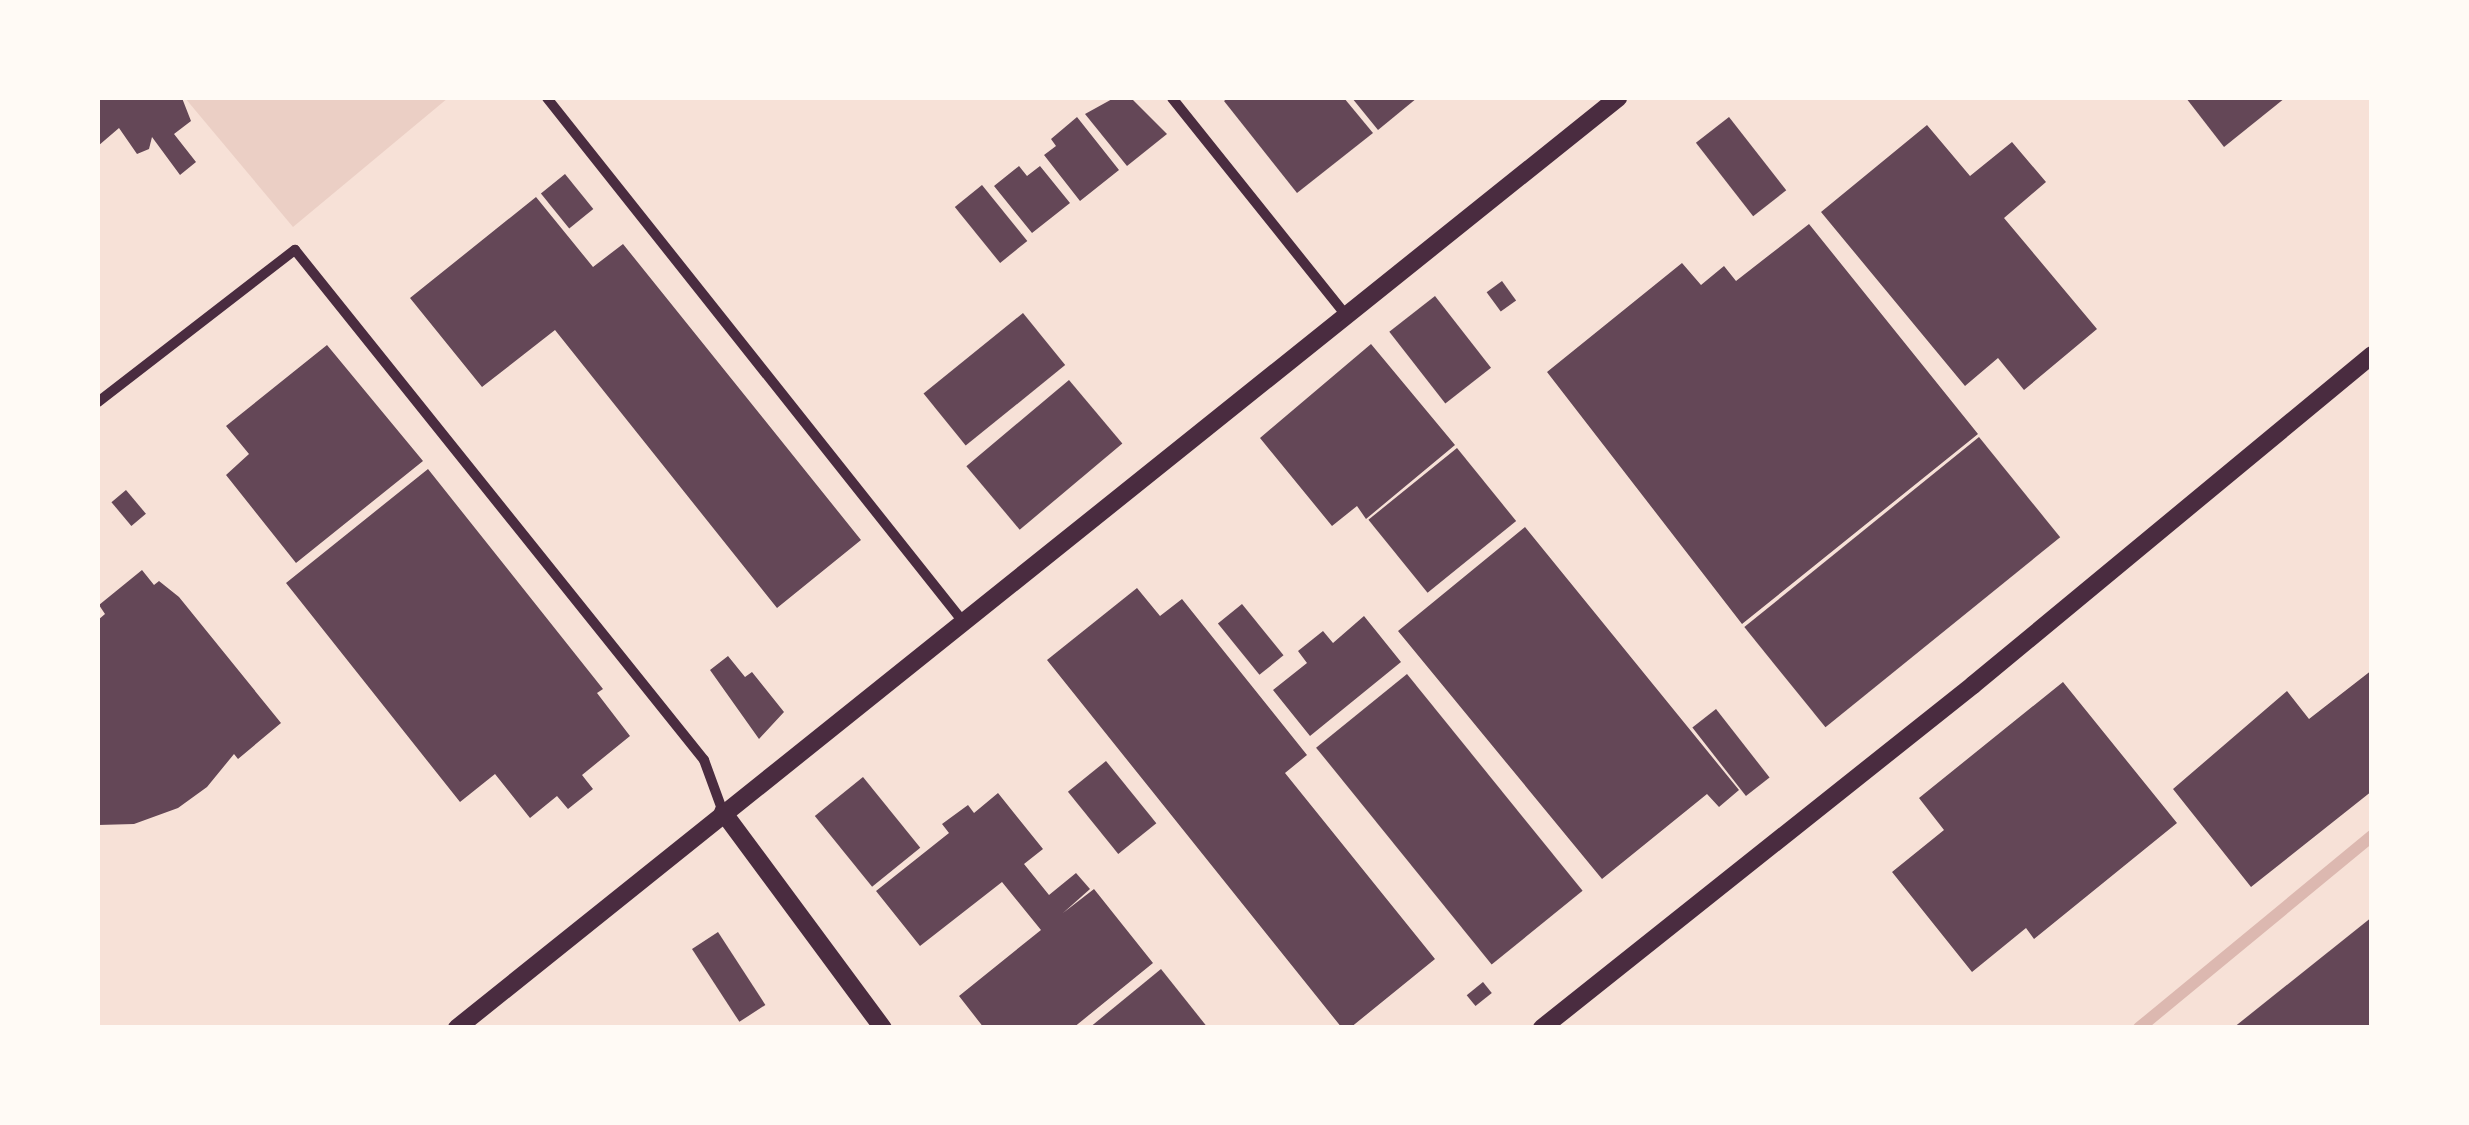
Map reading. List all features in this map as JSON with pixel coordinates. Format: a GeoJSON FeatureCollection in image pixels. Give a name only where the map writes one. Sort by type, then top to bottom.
{"type":"FeatureCollection","features":[{"type":"Feature","properties":{"kind":"street"},"geometry":{"type":"LineString","coordinates":[[547,98],[965,624]]}},
{"type":"Feature","properties":{"kind":"street"},"geometry":{"type":"LineString","coordinates":[[1172,98],[1344,313]]}},
{"type":"Feature","properties":{"kind":"street"},"geometry":{"type":"LineString","coordinates":[[457,1028],[723,812],[965,624],[1344,313],[1618,98]]}},
{"type":"Feature","properties":{"kind":"street"},"geometry":{"type":"LineString","coordinates":[[98,402],[295,250],[704,760],[723,812],[883,1028]]}},
{"type":"Feature","properties":{"kind":"street"},"geometry":{"type":"LineString","coordinates":[[1542,1028],[1973,685],[2372,355]]}},
{"type":"Feature","properties":{"kind":"shaded area"},"geometry":{"type":"Polygon","coordinates":[[[185,98],[448,98],[293,227],[185,98]]]}},
{"type":"Feature","properties":{"kind":"building"},"geometry":{"type":"Polygon","coordinates":[[[98,98],[182,98],[191,121],[174,134],[196,162],[180,175],[152,137],[149,149],[137,154],[119,128],[98,146],[98,98]]]}},
{"type":"Feature","properties":{"kind":"building"},"geometry":{"type":"Polygon","coordinates":[[[1114,98],[1131,98],[1167,134],[1127,166],[1085,114],[1114,98]]]}},
{"type":"Feature","properties":{"kind":"building"},"geometry":{"type":"Polygon","coordinates":[[[1344,98],[1373,133],[1297,193],[1224,101],[1344,98]]]}},
{"type":"Feature","properties":{"kind":"building"},"geometry":{"type":"Polygon","coordinates":[[[1352,98],[1417,98],[1378,130],[1352,98]]]}},
{"type":"Feature","properties":{"kind":"building"},"geometry":{"type":"Polygon","coordinates":[[[2186,98],[2285,98],[2224,147],[2186,98]]]}},
{"type":"Feature","properties":{"kind":"building"},"geometry":{"type":"Polygon","coordinates":[[[1077,117],[1119,170],[1080,201],[1044,155],[1056,146],[1051,139],[1077,117]]]}},
{"type":"Feature","properties":{"kind":"building"},"geometry":{"type":"Polygon","coordinates":[[[1729,117],[1786,190],[1753,216],[1696,143],[1729,117]]]}},
{"type":"Feature","properties":{"kind":"building"},"geometry":{"type":"Polygon","coordinates":[[[1927,125],[1970,176],[2012,142],[2046,182],[2004,218],[2097,329],[2024,390],[1998,358],[1965,386],[1821,212],[1927,125]]]}},
{"type":"Feature","properties":{"kind":"building"},"geometry":{"type":"Polygon","coordinates":[[[1019,166],[1027,176],[1040,166],[1070,203],[1032,233],[994,186],[1019,166]]]}},
{"type":"Feature","properties":{"kind":"building"},"geometry":{"type":"Polygon","coordinates":[[[565,174],[593,209],[569,228],[541,194],[565,174]]]}},
{"type":"Feature","properties":{"kind":"building"},"geometry":{"type":"Polygon","coordinates":[[[982,185],[1027,241],[1000,263],[955,207],[982,185]]]}},
{"type":"Feature","properties":{"kind":"building"},"geometry":{"type":"Polygon","coordinates":[[[536,197],[593,267],[623,244],[861,540],[777,608],[555,330],[482,387],[410,298],[536,197]]]}},
{"type":"Feature","properties":{"kind":"building"},"geometry":{"type":"Polygon","coordinates":[[[1809,224],[1978,434],[1742,624],[1547,372],[1682,263],[1701,285],[1724,266],[1736,281],[1809,224]]]}},
{"type":"Feature","properties":{"kind":"building"},"geometry":{"type":"Polygon","coordinates":[[[1502,281],[1516,300],[1501,312],[1487,292],[1502,281]]]}},
{"type":"Feature","properties":{"kind":"building"},"geometry":{"type":"Polygon","coordinates":[[[1435,296],[1491,368],[1445,403],[1389,332],[1435,296]]]}},
{"type":"Feature","properties":{"kind":"building"},"geometry":{"type":"Polygon","coordinates":[[[1023,313],[1065,365],[966,446],[924,394],[1023,313]]]}},
{"type":"Feature","properties":{"kind":"building"},"geometry":{"type":"Polygon","coordinates":[[[1371,344],[1455,445],[1366,519],[1357,506],[1332,526],[1260,438],[1371,344]]]}},
{"type":"Feature","properties":{"kind":"building"},"geometry":{"type":"Polygon","coordinates":[[[327,345],[423,461],[296,563],[226,475],[249,454],[226,426],[327,345]]]}},
{"type":"Feature","properties":{"kind":"building"},"geometry":{"type":"Polygon","coordinates":[[[1069,380],[1122,444],[1020,530],[966,466],[1069,380]]]}},
{"type":"Feature","properties":{"kind":"building"},"geometry":{"type":"Polygon","coordinates":[[[1979,437],[2060,537],[1825,727],[1744,627],[1979,437]]]}},
{"type":"Feature","properties":{"kind":"building"},"geometry":{"type":"Polygon","coordinates":[[[1457,448],[1516,521],[1428,593],[1368,520],[1457,448]]]}},
{"type":"Feature","properties":{"kind":"building"},"geometry":{"type":"Polygon","coordinates":[[[428,469],[603,689],[597,693],[630,736],[582,775],[593,789],[568,809],[557,796],[530,818],[495,774],[460,802],[286,583],[428,469]]]}},
{"type":"Feature","properties":{"kind":"building"},"geometry":{"type":"Polygon","coordinates":[[[126,490],[146,514],[131,526],[111,502],[126,490]]]}},
{"type":"Feature","properties":{"kind":"building"},"geometry":{"type":"Polygon","coordinates":[[[1525,527],[1739,790],[1719,807],[1707,794],[1602,879],[1398,631],[1525,527]]]}},
{"type":"Feature","properties":{"kind":"building"},"geometry":{"type":"Polygon","coordinates":[[[142,570],[154,585],[159,581],[179,597],[281,723],[238,759],[234,754],[207,787],[178,808],[134,824],[98,825],[98,620],[105,614],[99,605],[142,570]]]}},
{"type":"Feature","properties":{"kind":"building"},"geometry":{"type":"Polygon","coordinates":[[[1137,588],[1160,616],[1182,599],[1307,755],[1285,773],[1435,959],[1350,1028],[1342,1028],[1047,660],[1137,588]]]}},
{"type":"Feature","properties":{"kind":"building"},"geometry":{"type":"Polygon","coordinates":[[[1242,604],[1284,655],[1259,675],[1218,624],[1242,604]]]}},
{"type":"Feature","properties":{"kind":"building"},"geometry":{"type":"Polygon","coordinates":[[[1364,616],[1401,662],[1310,736],[1273,690],[1307,663],[1298,651],[1323,631],[1333,643],[1364,616]]]}},
{"type":"Feature","properties":{"kind":"building"},"geometry":{"type":"Polygon","coordinates":[[[728,656],[745,677],[752,672],[784,712],[759,739],[710,670],[728,656]]]}},
{"type":"Feature","properties":{"kind":"building"},"geometry":{"type":"Polygon","coordinates":[[[2372,670],[2372,791],[2251,887],[2173,789],[2287,691],[2309,719],[2372,670]]]}},
{"type":"Feature","properties":{"kind":"building"},"geometry":{"type":"Polygon","coordinates":[[[1407,674],[1583,891],[1492,964],[1316,748],[1407,674]]]}},
{"type":"Feature","properties":{"kind":"building"},"geometry":{"type":"Polygon","coordinates":[[[2063,682],[2177,823],[2034,939],[2026,928],[1972,972],[1892,872],[1944,830],[1919,798],[2063,682]]]}},
{"type":"Feature","properties":{"kind":"building"},"geometry":{"type":"Polygon","coordinates":[[[1716,709],[1770,778],[1746,796],[1692,727],[1716,709]]]}},
{"type":"Feature","properties":{"kind":"building"},"geometry":{"type":"Polygon","coordinates":[[[1106,761],[1156,823],[1118,854],[1068,792],[1106,761]]]}},
{"type":"Feature","properties":{"kind":"building"},"geometry":{"type":"Polygon","coordinates":[[[863,777],[920,848],[872,887],[815,816],[863,777]]]}},
{"type":"Feature","properties":{"kind":"building"},"geometry":{"type":"Polygon","coordinates":[[[998,793],[1043,849],[1024,864],[1049,895],[1076,873],[1090,889],[1063,913],[1094,889],[1153,963],[1073,1028],[984,1028],[959,996],[1041,930],[1002,882],[920,946],[876,891],[949,833],[942,824],[968,805],[974,813],[998,793]]]}},
{"type":"Feature","properties":{"kind":"building"},"geometry":{"type":"Polygon","coordinates":[[[2372,917],[2372,1028],[2233,1028],[2372,917]]]}},
{"type":"Feature","properties":{"kind":"building"},"geometry":{"type":"Polygon","coordinates":[[[718,932],[765,1005],[739,1022],[692,949],[718,932]]]}},
{"type":"Feature","properties":{"kind":"building"},"geometry":{"type":"Polygon","coordinates":[[[1161,969],[1208,1028],[1089,1028],[1161,969]]]}},
{"type":"Feature","properties":{"kind":"building"},"geometry":{"type":"Polygon","coordinates":[[[1483,982],[1492,993],[1475,1006],[1467,995],[1483,982]]]}},
{"type":"Feature","properties":{"kind":"waterway"},"geometry":{"type":"LineString","coordinates":[[2139,1028],[2372,836]]}}]}
